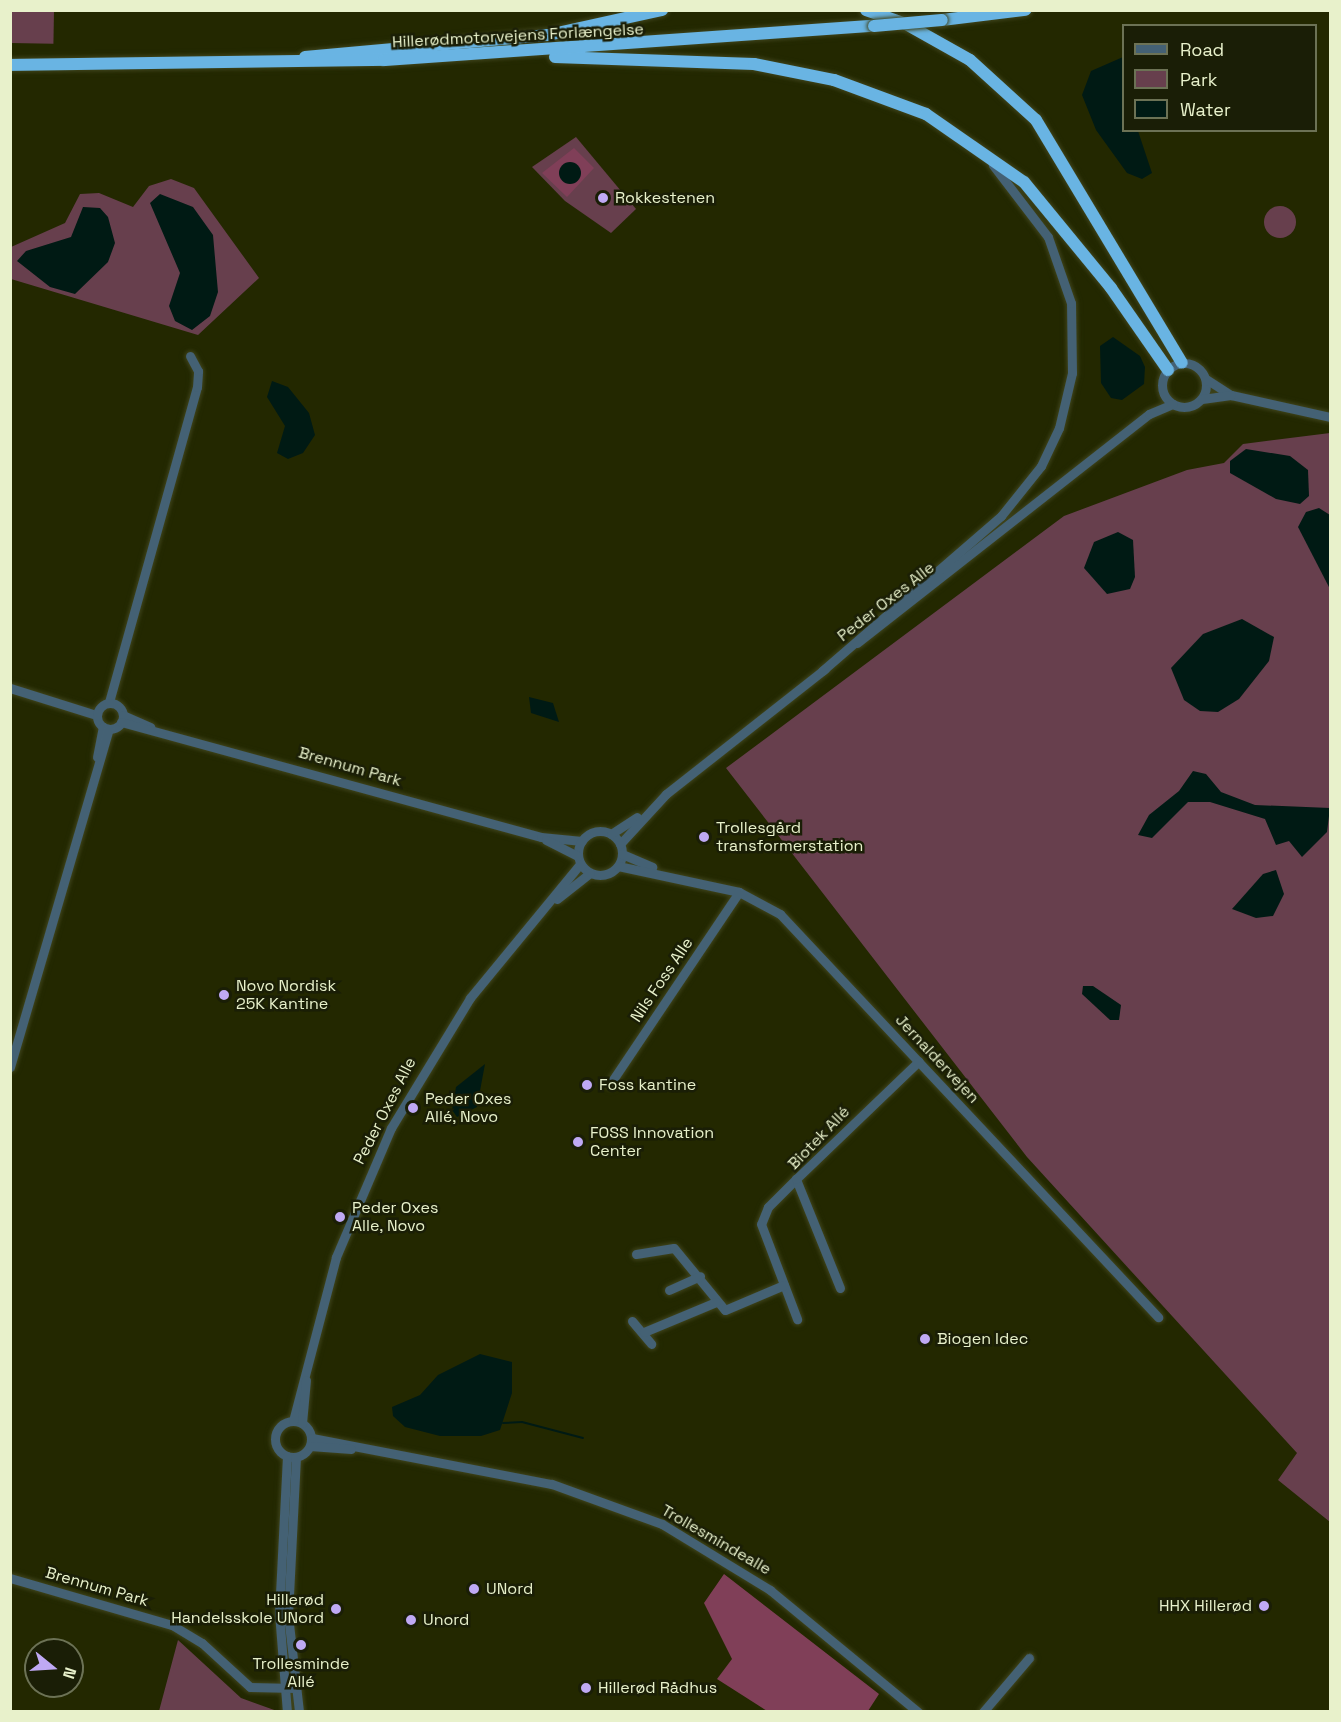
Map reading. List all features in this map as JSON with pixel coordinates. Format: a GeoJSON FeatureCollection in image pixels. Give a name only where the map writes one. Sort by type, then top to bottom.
{"type":"FeatureCollection","features":[{"type":"Feature","properties":{"kind":"highway"},"geometry":{"type":"LineString","coordinates":[[278,63],[324,52],[548,35],[662,10]]}},
{"type":"Feature","properties":{"kind":"highway"},"geometry":{"type":"LineString","coordinates":[[866,10],[906,24],[970,60],[1036,120],[1182,363]]}},
{"type":"Feature","properties":{"kind":"highway","name":"Hillerødmotorvejens Forlængelse"},"geometry":{"type":"LineString","coordinates":[[10,65],[278,63],[530,53],[874,26],[1025,10]]}},
{"type":"Feature","properties":{"kind":"highway"},"geometry":{"type":"LineString","coordinates":[[530,53],[573,59],[709,60],[794,70],[926,114],[994,157],[1053,214],[1168,370]]}},
{"type":"Feature","properties":{"kind":"street"},"geometry":{"type":"LineString","coordinates":[[794,70],[914,114],[992,164],[1048,237],[1065,280],[1073,326],[1066,406],[1029,484],[1001,516],[822,671]]}},
{"type":"Feature","properties":{"kind":"street"},"geometry":{"type":"LineString","coordinates":[[106,728],[122,718],[113,703],[122,648],[197,387],[198,371],[190,356]]}},
{"type":"Feature","properties":{"kind":"street"},"geometry":{"type":"LineString","coordinates":[[1231,395],[1202,399],[1188,407],[1173,404],[1164,394],[1168,370],[1182,363],[1197,367],[1206,379],[1231,395],[1330,417]]}},
{"type":"Feature","properties":{"kind":"street"},"geometry":{"type":"LineString","coordinates":[[1202,399],[1206,379]]}},
{"type":"Feature","properties":{"kind":"street","name":"Peder Oxes Alle"},"geometry":{"type":"LineString","coordinates":[[611,834],[642,815],[1149,414],[1164,394]]}},
{"type":"Feature","properties":{"kind":"street","name":"Peder Oxes Alle"},"geometry":{"type":"LineString","coordinates":[[1149,414],[1173,404]]}},
{"type":"Feature","properties":{"kind":"street"},"geometry":{"type":"LineString","coordinates":[[10,688],[98,711],[113,703]]}},
{"type":"Feature","properties":{"kind":"street"},"geometry":{"type":"LineString","coordinates":[[10,1067],[106,728],[98,711]]}},
{"type":"Feature","properties":{"kind":"street","name":"Brennum Park"},"geometry":{"type":"LineString","coordinates":[[122,718],[541,837],[582,841]]}},
{"type":"Feature","properties":{"kind":"street","name":"Peder Oxes Alle"},"geometry":{"type":"LineString","coordinates":[[621,849],[642,815]]}},
{"type":"Feature","properties":{"kind":"street"},"geometry":{"type":"LineString","coordinates":[[595,832],[611,834],[621,849],[618,866],[606,875],[590,873],[579,860],[582,841],[595,832]]}},
{"type":"Feature","properties":{"kind":"street","name":"Brennum Park"},"geometry":{"type":"LineString","coordinates":[[541,837],[579,860]]}},
{"type":"Feature","properties":{"kind":"street","name":"Jernaldervejen"},"geometry":{"type":"LineString","coordinates":[[621,849],[663,871]]}},
{"type":"Feature","properties":{"kind":"street","name":"Peder Oxes Alle"},"geometry":{"type":"LineString","coordinates":[[297,1422],[307,1363],[336,1257],[391,1128],[470,998],[550,904],[579,860]]}},
{"type":"Feature","properties":{"kind":"street","name":"Jernaldervejen"},"geometry":{"type":"LineString","coordinates":[[618,866],[663,871],[739,892],[780,914],[1158,1317]]}},
{"type":"Feature","properties":{"kind":"street","name":"Peder Oxes Alle"},"geometry":{"type":"LineString","coordinates":[[550,904],[590,873]]}},
{"type":"Feature","properties":{"kind":"street","name":"Nils Foss Alle"},"geometry":{"type":"LineString","coordinates":[[610,1084],[739,892]]}},
{"type":"Feature","properties":{"kind":"street","name":"Biotek Allé"},"geometry":{"type":"LineString","coordinates":[[840,1288],[796,1179],[919,1061]]}},
{"type":"Feature","properties":{"kind":"street"},"geometry":{"type":"LineString","coordinates":[[796,1179],[768,1207],[762,1224],[797,1319]]}},
{"type":"Feature","properties":{"kind":"street"},"geometry":{"type":"LineString","coordinates":[[636,1254],[669,1246],[700,1276],[716,1302],[727,1310],[784,1285]]}},
{"type":"Feature","properties":{"kind":"street"},"geometry":{"type":"LineString","coordinates":[[669,1290],[700,1276]]}},
{"type":"Feature","properties":{"kind":"street"},"geometry":{"type":"LineString","coordinates":[[644,1332],[716,1302]]}},
{"type":"Feature","properties":{"kind":"street"},"geometry":{"type":"LineString","coordinates":[[632,1321],[644,1332],[651,1344]]}},
{"type":"Feature","properties":{"kind":"street"},"geometry":{"type":"LineString","coordinates":[[287,1712],[284,1690],[279,1533],[291,1457],[311,1442],[297,1422],[282,1424],[275,1439],[291,1457],[288,1615],[299,1712]]}},
{"type":"Feature","properties":{"kind":"street","name":"Trollesmindealle"},"geometry":{"type":"LineString","coordinates":[[311,1442],[552,1484],[662,1524],[771,1590],[918,1712]]}},
{"type":"Feature","properties":{"kind":"street","name":"Brennum Park"},"geometry":{"type":"LineString","coordinates":[[10,1578],[172,1624],[202,1643],[241,1682],[260,1690],[295,1688]]}},
{"type":"Feature","properties":{"kind":"street"},"geometry":{"type":"LineString","coordinates":[[983,1712],[1029,1658]]}},
{"type":"Feature","properties":{"kind":"green space"},"geometry":{"type":"Polygon","coordinates":[[[11,10],[54,11],[53,44],[10,43],[11,10]]]}},
{"type":"Feature","properties":{"kind":"green space"},"geometry":{"type":"Polygon","coordinates":[[[576,137],[636,209],[611,233],[565,201],[532,167],[576,137]]]}},
{"type":"Feature","properties":{"kind":"green space"},"geometry":{"type":"Polygon","coordinates":[[[171,179],[194,188],[259,278],[198,335],[11,279],[11,247],[65,223],[80,194],[99,193],[133,207],[149,186],[171,179]]]}},
{"type":"Feature","properties":{"kind":"green space"},"geometry":{"type":"Polygon","coordinates":[[[1280,206],[1291,211],[1296,222],[1291,233],[1280,238],[1269,233],[1264,222],[1269,211],[1280,206]]]}},
{"type":"Feature","properties":{"kind":"green space"},"geometry":{"type":"Polygon","coordinates":[[[1330,433],[1330,1522],[1278,1480],[1297,1453],[1027,1157],[726,768],[1064,516],[1187,470],[1224,463],[1243,444],[1330,433]]]}},
{"type":"Feature","properties":{"kind":"green space"},"geometry":{"type":"Polygon","coordinates":[[[178,1640],[241,1698],[277,1711],[159,1711],[178,1640]]]}},
{"type":"Feature","properties":{"kind":"shaded area"},"geometry":{"type":"Polygon","coordinates":[[[574,148],[594,168],[567,197],[542,173],[574,148]]]}},
{"type":"Feature","properties":{"kind":"shaded area"},"geometry":{"type":"Polygon","coordinates":[[[724,1574],[879,1694],[868,1711],[767,1711],[717,1679],[732,1659],[704,1603],[724,1574]]]}},
{"type":"Feature","properties":{"kind":"water"},"geometry":{"type":"Polygon","coordinates":[[[1122,57],[1122,132],[1138,132],[1152,173],[1142,179],[1127,173],[1096,130],[1082,95],[1091,71],[1122,57]]]}},
{"type":"Feature","properties":{"kind":"water"},"geometry":{"type":"Polygon","coordinates":[[[570,162],[578,165],[581,173],[578,181],[570,184],[562,181],[559,173],[562,165],[570,162]]]}},
{"type":"Feature","properties":{"kind":"water"},"geometry":{"type":"Polygon","coordinates":[[[160,194],[193,207],[213,235],[218,292],[210,316],[192,330],[175,321],[169,306],[180,273],[150,203],[160,194]]]}},
{"type":"Feature","properties":{"kind":"water"},"geometry":{"type":"Polygon","coordinates":[[[83,207],[100,208],[108,217],[115,243],[108,262],[75,294],[50,287],[17,261],[26,251],[71,237],[83,207]]]}},
{"type":"Feature","properties":{"kind":"water"},"geometry":{"type":"Polygon","coordinates":[[[1113,337],[1140,356],[1145,367],[1144,384],[1122,400],[1111,398],[1101,383],[1100,346],[1113,337]]]}},
{"type":"Feature","properties":{"kind":"water"},"geometry":{"type":"Polygon","coordinates":[[[272,381],[288,387],[309,413],[315,435],[303,453],[288,459],[277,453],[285,426],[267,397],[272,381]]]}},
{"type":"Feature","properties":{"kind":"water"},"geometry":{"type":"Polygon","coordinates":[[[1246,449],[1290,456],[1308,470],[1309,496],[1300,504],[1276,499],[1230,473],[1230,461],[1246,449]]]}},
{"type":"Feature","properties":{"kind":"water"},"geometry":{"type":"Polygon","coordinates":[[[1319,508],[1330,515],[1330,589],[1298,527],[1306,512],[1319,508]]]}},
{"type":"Feature","properties":{"kind":"water"},"geometry":{"type":"Polygon","coordinates":[[[1118,532],[1133,540],[1135,577],[1130,589],[1107,594],[1084,568],[1094,542],[1118,532]]]}},
{"type":"Feature","properties":{"kind":"water"},"geometry":{"type":"Polygon","coordinates":[[[1242,619],[1274,637],[1269,661],[1239,699],[1218,712],[1200,711],[1184,700],[1171,668],[1203,634],[1242,619]]]}},
{"type":"Feature","properties":{"kind":"water"},"geometry":{"type":"Polygon","coordinates":[[[529,697],[553,703],[559,722],[531,713],[529,697]]]}},
{"type":"Feature","properties":{"kind":"water"},"geometry":{"type":"Polygon","coordinates":[[[1193,771],[1206,774],[1221,792],[1255,805],[1330,808],[1327,832],[1302,857],[1289,841],[1276,845],[1265,819],[1210,802],[1188,802],[1152,838],[1138,835],[1149,815],[1179,791],[1193,771]]]}},
{"type":"Feature","properties":{"kind":"water"},"geometry":{"type":"Polygon","coordinates":[[[1276,870],[1284,894],[1273,916],[1256,918],[1232,909],[1263,874],[1276,870]]]}},
{"type":"Feature","properties":{"kind":"water"},"geometry":{"type":"Polygon","coordinates":[[[1083,986],[1093,986],[1121,1005],[1119,1020],[1110,1020],[1082,994],[1083,986]]]}},
{"type":"Feature","properties":{"kind":"water"},"geometry":{"type":"Polygon","coordinates":[[[485,1064],[477,1107],[457,1117],[452,1110],[456,1087],[485,1064]]]}},
{"type":"Feature","properties":{"kind":"water"},"geometry":{"type":"Polygon","coordinates":[[[480,1354],[512,1362],[512,1393],[500,1430],[481,1436],[440,1436],[405,1427],[393,1416],[392,1407],[420,1395],[438,1375],[480,1354]]]}},
{"type":"Feature","properties":{"kind":"waterway"},"geometry":{"type":"LineString","coordinates":[[503,1423],[522,1422],[583,1438]]}},
{"type":"Feature","properties":{"kind":"place","name":"Rokkestenen"},"geometry":{"type":"Point","coordinates":[603,198]}},
{"type":"Feature","properties":{"kind":"place","name":"Trollesgård transformerstation"},"geometry":{"type":"Point","coordinates":[704,837]}},
{"type":"Feature","properties":{"kind":"place","name":"Novo Nordisk 25K Kantine"},"geometry":{"type":"Point","coordinates":[224,995]}},
{"type":"Feature","properties":{"kind":"place","name":"Foss kantine"},"geometry":{"type":"Point","coordinates":[587,1085]}},
{"type":"Feature","properties":{"kind":"place","name":"Peder Oxes Allé, Novo"},"geometry":{"type":"Point","coordinates":[413,1108]}},
{"type":"Feature","properties":{"kind":"place","name":"FOSS Innovation Center"},"geometry":{"type":"Point","coordinates":[578,1142]}},
{"type":"Feature","properties":{"kind":"place","name":"Peder Oxes Alle, Novo"},"geometry":{"type":"Point","coordinates":[340,1217]}},
{"type":"Feature","properties":{"kind":"place","name":"Biogen Idec"},"geometry":{"type":"Point","coordinates":[925,1339]}},
{"type":"Feature","properties":{"kind":"place","name":"UNord"},"geometry":{"type":"Point","coordinates":[474,1589]}},
{"type":"Feature","properties":{"kind":"place","name":"HHX Hillerød"},"geometry":{"type":"Point","coordinates":[1264,1606]}},
{"type":"Feature","properties":{"kind":"place","name":"Hillerød Handelsskole UNord"},"geometry":{"type":"Point","coordinates":[336,1609]}},
{"type":"Feature","properties":{"kind":"place","name":"Unord"},"geometry":{"type":"Point","coordinates":[411,1620]}},
{"type":"Feature","properties":{"kind":"place","name":"Trollesminde Allé"},"geometry":{"type":"Point","coordinates":[301,1645]}},
{"type":"Feature","properties":{"kind":"place","name":"Hillerød Rådhus"},"geometry":{"type":"Point","coordinates":[586,1688]}}]}
